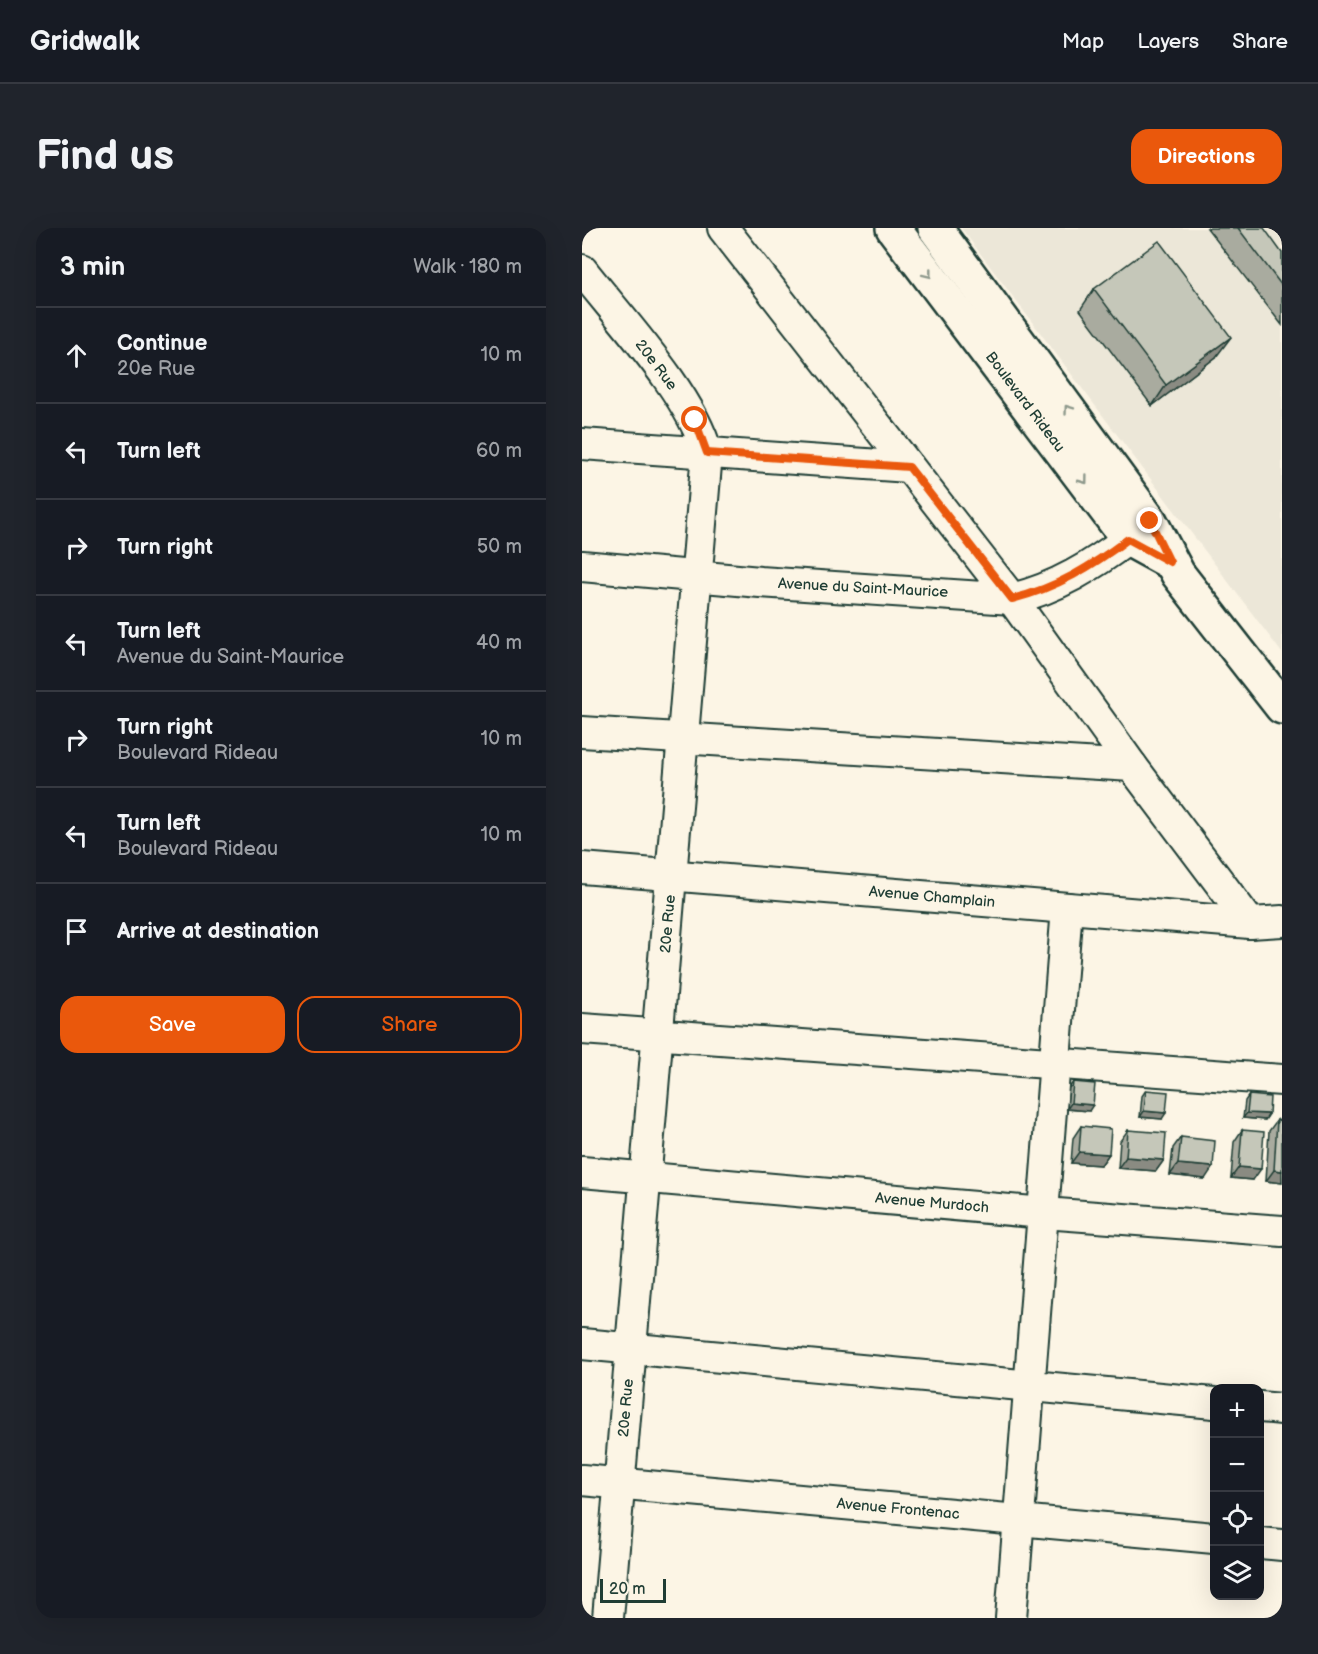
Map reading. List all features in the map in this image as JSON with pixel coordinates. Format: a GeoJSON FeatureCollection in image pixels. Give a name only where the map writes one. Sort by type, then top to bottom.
{"type":"FeatureCollection","features":[{"type":"Feature","properties":{"kind":"main road","name":"Boulevard Rideau"},"geometry":{"type":"LineString","coordinates":[[893,228],[1128,539],[1174,568]]}},
{"type":"Feature","properties":{"kind":"main road","name":"Boulevard Rideau"},"geometry":{"type":"LineString","coordinates":[[935,228],[1150,521],[1174,568],[1282,707]]}},
{"type":"Feature","properties":{"kind":"street"},"geometry":{"type":"LineString","coordinates":[[723,228],[1012,599],[1132,766],[1250,923]]}},
{"type":"Feature","properties":{"kind":"street","name":"20e Rue"},"geometry":{"type":"LineString","coordinates":[[582,270],[669,381],[701,431],[707,453],[608,1618]]}},
{"type":"Feature","properties":{"kind":"street"},"geometry":{"type":"LineString","coordinates":[[582,444],[909,467]]}},
{"type":"Feature","properties":{"kind":"street","name":"Avenue du Saint-Maurice"},"geometry":{"type":"LineString","coordinates":[[582,566],[1012,599],[1036,593],[1087,569],[1128,539]]}},
{"type":"Feature","properties":{"kind":"street"},"geometry":{"type":"LineString","coordinates":[[582,732],[1132,766]]}},
{"type":"Feature","properties":{"kind":"street","name":"Avenue Champlain"},"geometry":{"type":"LineString","coordinates":[[582,868],[1250,923],[1282,921]]}},
{"type":"Feature","properties":{"kind":"street"},"geometry":{"type":"LineString","coordinates":[[1011,1618],[1057,1065],[1067,909]]}},
{"type":"Feature","properties":{"kind":"street"},"geometry":{"type":"LineString","coordinates":[[582,1029],[1282,1080]]}},
{"type":"Feature","properties":{"kind":"street","name":"Avenue Murdoch"},"geometry":{"type":"LineString","coordinates":[[582,1172],[1044,1213],[1282,1231]]}},
{"type":"Feature","properties":{"kind":"street"},"geometry":{"type":"LineString","coordinates":[[582,1344],[1210,1403]]}},
{"type":"Feature","properties":{"kind":"street"},"geometry":{"type":"LineString","coordinates":[[1264,1407],[1282,1409]]}},
{"type":"Feature","properties":{"kind":"street","name":"Avenue Frontenac"},"geometry":{"type":"LineString","coordinates":[[582,1480],[1210,1538]]}},
{"type":"Feature","properties":{"kind":"street"},"geometry":{"type":"LineString","coordinates":[[1264,1543],[1282,1545]]}},
{"type":"Feature","properties":{"kind":"shaded area"},"geometry":{"type":"Polygon","coordinates":[[[961,228],[1282,228],[1282,653],[961,228]]]}},
{"type":"Feature","properties":{"kind":"building"},"geometry":{"type":"Polygon","coordinates":[[[1238,228],[1264,228],[1282,253],[1282,286],[1238,228]]]}},
{"type":"Feature","properties":{"kind":"building"},"geometry":{"type":"Polygon","coordinates":[[[1159,241],[1231,337],[1166,385],[1094,289],[1159,241]]]}},
{"type":"Feature","properties":{"kind":"building"},"geometry":{"type":"Polygon","coordinates":[[[1073,1082],[1095,1084],[1093,1105],[1071,1103],[1073,1082]]]}},
{"type":"Feature","properties":{"kind":"building"},"geometry":{"type":"Polygon","coordinates":[[[1146,1090],[1168,1092],[1166,1113],[1144,1111],[1146,1090]]]}},
{"type":"Feature","properties":{"kind":"building"},"geometry":{"type":"Polygon","coordinates":[[[1249,1095],[1270,1097],[1269,1114],[1247,1113],[1249,1095]]]}},
{"type":"Feature","properties":{"kind":"building"},"geometry":{"type":"Polygon","coordinates":[[[1277,1120],[1282,1121],[1282,1171],[1274,1170],[1277,1120]]]}},
{"type":"Feature","properties":{"kind":"building"},"geometry":{"type":"Polygon","coordinates":[[[1081,1126],[1111,1129],[1109,1154],[1079,1152],[1081,1126]]]}},
{"type":"Feature","properties":{"kind":"building"},"geometry":{"type":"Polygon","coordinates":[[[1128,1130],[1166,1133],[1164,1160],[1126,1157],[1128,1130]]]}},
{"type":"Feature","properties":{"kind":"building"},"geometry":{"type":"Polygon","coordinates":[[[1242,1130],[1264,1132],[1261,1169],[1239,1167],[1242,1130]]]}},
{"type":"Feature","properties":{"kind":"building"},"geometry":{"type":"Polygon","coordinates":[[[1181,1137],[1215,1141],[1213,1167],[1178,1164],[1181,1137]]]}},
{"type":"Feature","properties":{"kind":"route"},"geometry":{"type":"LineString","coordinates":[[695,420],[701,431],[707,453],[909,467],[1012,599],[1036,593],[1087,569],[1128,539],[1170,562],[1150,521]]}}]}
